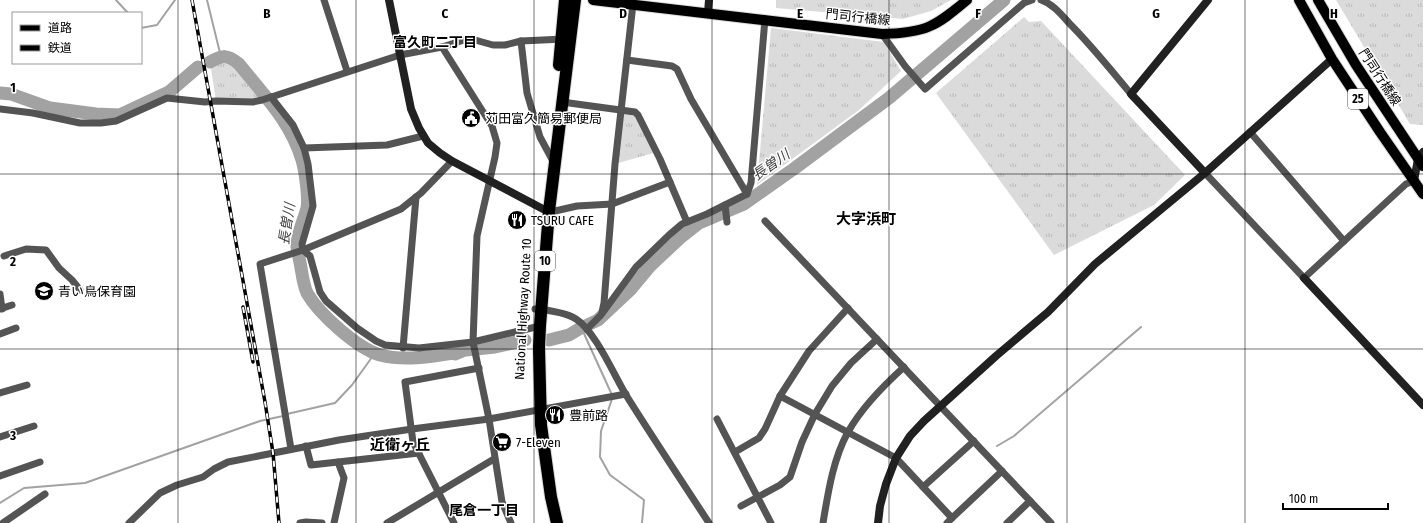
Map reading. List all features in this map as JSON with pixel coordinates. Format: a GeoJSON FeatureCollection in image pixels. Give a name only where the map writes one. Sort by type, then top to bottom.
{"type":"FeatureCollection","features":[{"type":"Feature","properties":{"kind":"highway","name":"National Highway Route 10"},"geometry":{"type":"LineString","coordinates":[[546,210],[556,167],[562,102],[567,39],[565,0]]}},
{"type":"Feature","properties":{"kind":"highway","name":"National Highway Route 10"},"geometry":{"type":"LineString","coordinates":[[557,523],[551,497],[532,357],[537,327],[550,156],[567,39],[575,0]]}},
{"type":"Feature","properties":{"kind":"highway","name":"National Highway Route 10"},"geometry":{"type":"LineString","coordinates":[[538,410],[537,459],[549,523]]}},
{"type":"Feature","properties":{"kind":"main road","name":"門司行橋線"},"geometry":{"type":"LineString","coordinates":[[593,0],[633,4],[646,3],[708,13],[882,34],[906,33],[932,26],[945,18],[967,0]]}},
{"type":"Feature","properties":{"kind":"main road","name":"25"},"geometry":{"type":"LineString","coordinates":[[1299,0],[1332,59],[1380,132],[1418,179],[1423,194]]}},
{"type":"Feature","properties":{"kind":"main road","name":"門司行橋線"},"geometry":{"type":"LineString","coordinates":[[1318,0],[1356,65],[1421,159]]}},
{"type":"Feature","properties":{"kind":"street"},"geometry":{"type":"LineString","coordinates":[[324,0],[347,71]]}},
{"type":"Feature","properties":{"kind":"street"},"geometry":{"type":"LineString","coordinates":[[389,0],[411,109],[423,136],[440,153],[452,161],[546,210],[555,211],[577,206],[612,204],[670,182]]}},
{"type":"Feature","properties":{"kind":"street"},"geometry":{"type":"LineString","coordinates":[[708,13],[709,0]]}},
{"type":"Feature","properties":{"kind":"street"},"geometry":{"type":"LineString","coordinates":[[882,34],[905,66],[925,89],[1024,3],[1032,0]]}},
{"type":"Feature","properties":{"kind":"street"},"geometry":{"type":"LineString","coordinates":[[1041,0],[1047,2],[1055,8],[1074,28],[1131,94],[1423,405]]}},
{"type":"Feature","properties":{"kind":"street"},"geometry":{"type":"LineString","coordinates":[[1131,94],[1208,0]]}},
{"type":"Feature","properties":{"kind":"street"},"geometry":{"type":"LineString","coordinates":[[602,315],[633,4]]}},
{"type":"Feature","properties":{"kind":"street"},"geometry":{"type":"LineString","coordinates":[[587,329],[602,315],[636,267],[682,224],[725,207],[747,194],[751,183],[765,20]]}},
{"type":"Feature","properties":{"kind":"street"},"geometry":{"type":"LineString","coordinates":[[0,109],[33,113],[80,122],[101,123],[116,121],[167,98],[205,102],[253,102],[262,100],[347,71],[400,55],[442,47],[467,38],[493,45],[505,45],[521,41],[567,39]]}},
{"type":"Feature","properties":{"kind":"street"},"geometry":{"type":"LineString","coordinates":[[521,41],[527,93],[540,137],[556,167]]}},
{"type":"Feature","properties":{"kind":"street"},"geometry":{"type":"LineString","coordinates":[[442,47],[492,126],[496,135],[497,143],[477,236],[473,342],[489,419],[502,502],[511,523]]}},
{"type":"Feature","properties":{"kind":"street"},"geometry":{"type":"LineString","coordinates":[[878,523],[880,506],[886,484],[896,458],[910,436],[940,406],[1048,312],[1095,264],[1205,173],[1332,59]]}},
{"type":"Feature","properties":{"kind":"street"},"geometry":{"type":"LineString","coordinates":[[627,60],[672,66],[677,69],[690,99],[747,194]]}},
{"type":"Feature","properties":{"kind":"street"},"geometry":{"type":"LineString","coordinates":[[270,97],[293,125],[304,148],[308,164],[313,206],[302,244],[303,250],[310,256],[320,292],[326,301],[357,328],[376,341],[385,345],[403,348],[419,348],[473,342],[537,327]]}},
{"type":"Feature","properties":{"kind":"street"},"geometry":{"type":"LineString","coordinates":[[562,102],[635,112],[638,115],[660,159],[687,222]]}},
{"type":"Feature","properties":{"kind":"street"},"geometry":{"type":"LineString","coordinates":[[1250,132],[1344,241]]}},
{"type":"Feature","properties":{"kind":"street"},"geometry":{"type":"LineString","coordinates":[[304,148],[387,146],[423,136]]}},
{"type":"Feature","properties":{"kind":"street"},"geometry":{"type":"LineString","coordinates":[[1304,278],[1406,184],[1418,179],[1421,159]]}},
{"type":"Feature","properties":{"kind":"street"},"geometry":{"type":"LineString","coordinates":[[291,449],[260,264],[303,250],[401,209],[416,197],[452,161]]}},
{"type":"Feature","properties":{"kind":"street"},"geometry":{"type":"LineString","coordinates":[[403,348],[416,197]]}},
{"type":"Feature","properties":{"kind":"street"},"geometry":{"type":"LineString","coordinates":[[725,207],[726,222]]}},
{"type":"Feature","properties":{"kind":"street"},"geometry":{"type":"LineString","coordinates":[[766,221],[1051,523]]}},
{"type":"Feature","properties":{"kind":"street"},"geometry":{"type":"LineString","coordinates":[[4,256],[26,249],[46,250],[59,268],[80,290]]}},
{"type":"Feature","properties":{"kind":"street"},"geometry":{"type":"LineString","coordinates":[[0,294],[1,309],[12,305]]}},
{"type":"Feature","properties":{"kind":"street"},"geometry":{"type":"LineString","coordinates":[[735,452],[759,438],[765,429],[780,396],[809,351],[848,308]]}},
{"type":"Feature","properties":{"kind":"street"},"geometry":{"type":"LineString","coordinates":[[538,309],[553,311],[576,319],[587,329],[626,394],[708,523]]}},
{"type":"Feature","properties":{"kind":"street"},"geometry":{"type":"LineString","coordinates":[[0,334],[16,328]]}},
{"type":"Feature","properties":{"kind":"street"},"geometry":{"type":"LineString","coordinates":[[741,506],[780,486],[790,477],[802,442],[815,414],[832,386],[851,363],[877,338]]}},
{"type":"Feature","properties":{"kind":"street"},"geometry":{"type":"LineString","coordinates":[[823,523],[830,482],[837,459],[848,432],[864,409],[885,385],[904,367]]}},
{"type":"Feature","properties":{"kind":"street"},"geometry":{"type":"LineString","coordinates":[[454,523],[413,442],[405,382],[479,368]]}},
{"type":"Feature","properties":{"kind":"street"},"geometry":{"type":"LineString","coordinates":[[0,393],[27,385]]}},
{"type":"Feature","properties":{"kind":"street"},"geometry":{"type":"LineString","coordinates":[[129,523],[160,493],[202,477],[228,462],[306,446],[412,429],[489,419],[626,394]]}},
{"type":"Feature","properties":{"kind":"street"},"geometry":{"type":"LineString","coordinates":[[780,396],[896,458],[924,487],[949,520],[1002,471]]}},
{"type":"Feature","properties":{"kind":"street"},"geometry":{"type":"LineString","coordinates":[[717,419],[771,523]]}},
{"type":"Feature","properties":{"kind":"street"},"geometry":{"type":"LineString","coordinates":[[0,434],[34,426]]}},
{"type":"Feature","properties":{"kind":"street"},"geometry":{"type":"LineString","coordinates":[[924,487],[974,441]]}},
{"type":"Feature","properties":{"kind":"street"},"geometry":{"type":"LineString","coordinates":[[306,446],[311,465],[418,453]]}},
{"type":"Feature","properties":{"kind":"street"},"geometry":{"type":"LineString","coordinates":[[387,523],[494,458]]}},
{"type":"Feature","properties":{"kind":"street"},"geometry":{"type":"LineString","coordinates":[[0,476],[40,462]]}},
{"type":"Feature","properties":{"kind":"street"},"geometry":{"type":"LineString","coordinates":[[334,523],[344,478],[338,462]]}},
{"type":"Feature","properties":{"kind":"street"},"geometry":{"type":"LineString","coordinates":[[3,523],[45,494]]}},
{"type":"Feature","properties":{"kind":"street"},"geometry":{"type":"LineString","coordinates":[[1007,523],[1030,500]]}},
{"type":"Feature","properties":{"kind":"street"},"geometry":{"type":"LineString","coordinates":[[300,523],[322,523]]}},
{"type":"Feature","properties":{"kind":"green space"},"geometry":{"type":"Polygon","coordinates":[[[776,0],[951,0],[931,11],[903,19],[776,8],[776,0]]]}},
{"type":"Feature","properties":{"kind":"green space"},"geometry":{"type":"Polygon","coordinates":[[[1336,0],[1423,0],[1423,125],[1410,124],[1336,0]]]}},
{"type":"Feature","properties":{"kind":"green space"},"geometry":{"type":"Polygon","coordinates":[[[1024,17],[1029,22],[1041,21],[1185,175],[1154,205],[1054,255],[936,93],[1024,17]]]}},
{"type":"Feature","properties":{"kind":"green space"},"geometry":{"type":"Polygon","coordinates":[[[771,28],[884,42],[901,71],[859,110],[757,185],[771,28]]]}},
{"type":"Feature","properties":{"kind":"green space"},"geometry":{"type":"Polygon","coordinates":[[[221,57],[232,58],[239,64],[266,98],[216,101],[210,62],[221,57]]]}},
{"type":"Feature","properties":{"kind":"green space"},"geometry":{"type":"Polygon","coordinates":[[[622,111],[635,112],[657,152],[615,164],[622,111]]]}},
{"type":"Feature","properties":{"kind":"waterway"},"geometry":{"type":"LineString","coordinates":[[116,0],[127,12]]}},
{"type":"Feature","properties":{"kind":"waterway"},"geometry":{"type":"LineString","coordinates":[[142,28],[157,25],[175,0]]}},
{"type":"Feature","properties":{"kind":"waterway"},"geometry":{"type":"LineString","coordinates":[[207,0],[221,57]]}},
{"type":"Feature","properties":{"kind":"waterway","name":"長曽川"},"geometry":{"type":"LineString","coordinates":[[549,340],[569,335],[598,320],[630,290],[650,266],[680,238],[699,223],[744,204],[795,168],[889,98],[1004,0]]}},
{"type":"Feature","properties":{"kind":"waterway","name":"長曽川"},"geometry":{"type":"LineString","coordinates":[[210,62],[218,58],[228,57],[239,64],[267,98],[291,133],[302,160],[307,191],[307,208],[297,241],[304,284],[307,293],[320,311],[339,329],[371,351],[380,355],[398,358],[416,358],[455,354],[467,349],[466,350],[495,347],[525,340]]}},
{"type":"Feature","properties":{"kind":"waterway","name":"長曽川"},"geometry":{"type":"LineString","coordinates":[[0,93],[11,94],[50,108],[96,114],[120,115],[169,92],[198,67]]}},
{"type":"Feature","properties":{"kind":"waterway"},"geometry":{"type":"LineString","coordinates":[[581,327],[612,395]]}},
{"type":"Feature","properties":{"kind":"waterway"},"geometry":{"type":"LineString","coordinates":[[997,446],[1014,436],[1141,327]]}},
{"type":"Feature","properties":{"kind":"waterway"},"geometry":{"type":"LineString","coordinates":[[287,414],[335,403],[352,385],[375,353]]}},
{"type":"Feature","properties":{"kind":"waterway"},"geometry":{"type":"LineString","coordinates":[[612,399],[601,431],[600,457],[610,475],[644,500],[642,523]]}},
{"type":"Feature","properties":{"kind":"waterway"},"geometry":{"type":"LineString","coordinates":[[0,503],[24,488],[85,483],[260,421],[283,416]]}},
{"type":"Feature","properties":{"kind":"railway"},"geometry":{"type":"LineString","coordinates":[[192,0],[265,402],[273,453],[279,523]]}},
{"type":"Feature","properties":{"kind":"railway"},"geometry":{"type":"LineString","coordinates":[[243,307],[253,362]]}},
{"type":"Feature","properties":{"kind":"place","name":"苅田富久簡易郵便局"},"geometry":{"type":"Point","coordinates":[471,118]}},
{"type":"Feature","properties":{"kind":"place","name":"TSURU CAFE"},"geometry":{"type":"Point","coordinates":[517,220]}},
{"type":"Feature","properties":{"kind":"place","name":"青い鳥保育園"},"geometry":{"type":"Point","coordinates":[44,291]}},
{"type":"Feature","properties":{"kind":"place","name":"豊前路"},"geometry":{"type":"Point","coordinates":[555,415]}},
{"type":"Feature","properties":{"kind":"place","name":"7-Eleven"},"geometry":{"type":"Point","coordinates":[502,442]}},
{"type":"Feature","properties":{"kind":"district","name":"富久町二丁目"},"geometry":{"type":"Point","coordinates":[435,42]}},
{"type":"Feature","properties":{"kind":"district","name":"大字浜町"},"geometry":{"type":"Point","coordinates":[866,219]}},
{"type":"Feature","properties":{"kind":"district","name":"近衛ヶ丘"},"geometry":{"type":"Point","coordinates":[400,445]}},
{"type":"Feature","properties":{"kind":"district","name":"尾倉一丁目"},"geometry":{"type":"Point","coordinates":[484,510]}}]}
